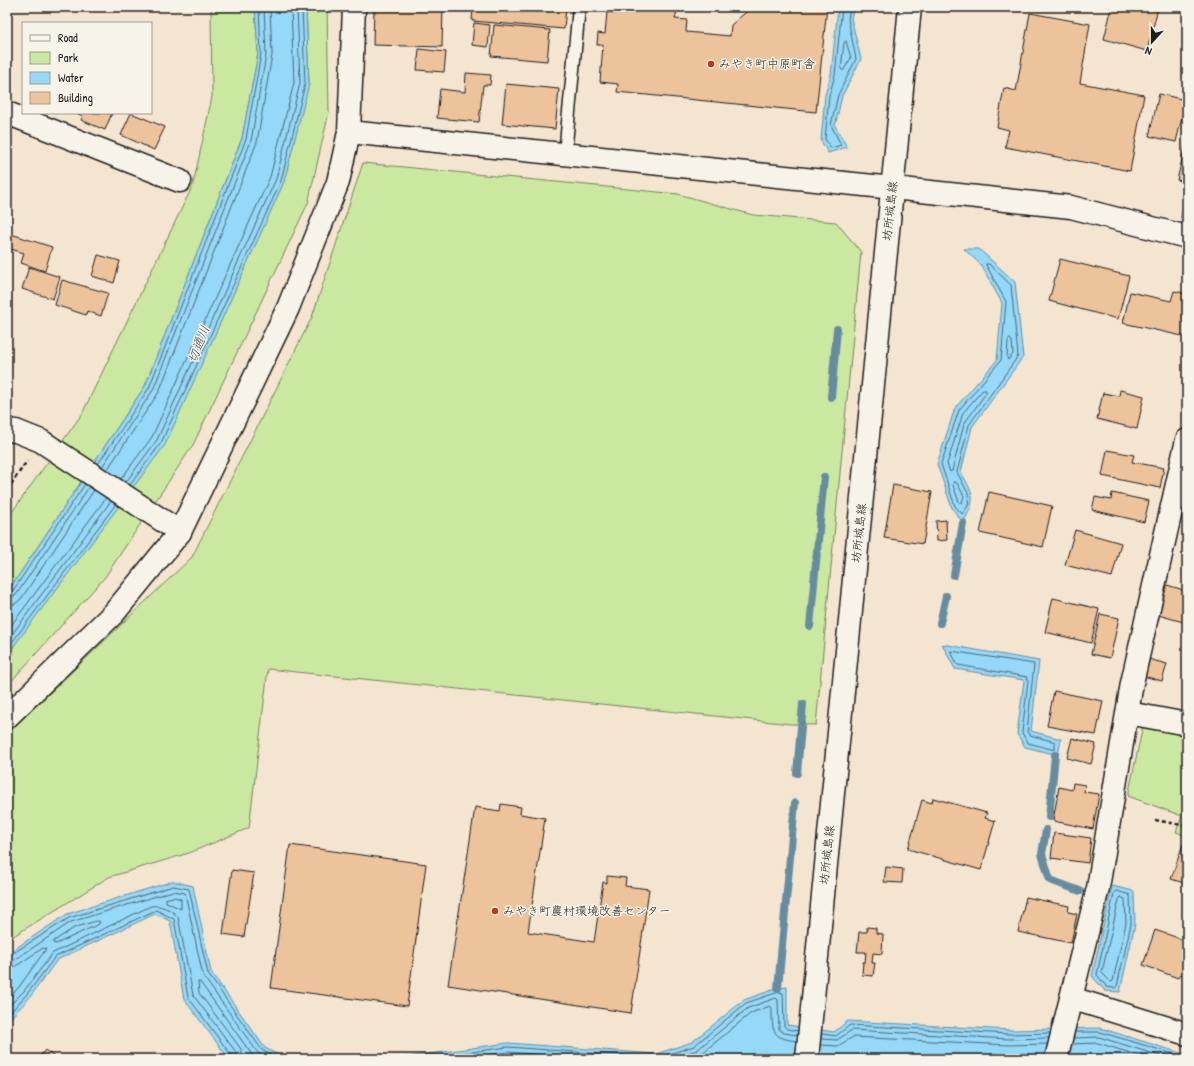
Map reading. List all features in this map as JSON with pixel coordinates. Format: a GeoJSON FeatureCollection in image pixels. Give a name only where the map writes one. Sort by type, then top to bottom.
{"type":"FeatureCollection","features":[{"type":"Feature","properties":{"kind":"street"},"geometry":{"type":"LineString","coordinates":[[7,717],[114,613],[174,528],[288,308],[338,182],[349,132],[354,7]]}},
{"type":"Feature","properties":{"kind":"street","name":"坊所城島線"},"geometry":{"type":"LineString","coordinates":[[807,1059],[910,7]]}},
{"type":"Feature","properties":{"kind":"street"},"geometry":{"type":"LineString","coordinates":[[7,113],[180,181]]}},
{"type":"Feature","properties":{"kind":"street"},"geometry":{"type":"LineString","coordinates":[[349,132],[1071,207],[1187,237]]}},
{"type":"Feature","properties":{"kind":"street"},"geometry":{"type":"LineString","coordinates":[[7,430],[16,431],[46,444],[174,528]]}},
{"type":"Feature","properties":{"kind":"street"},"geometry":{"type":"LineString","coordinates":[[1056,1059],[1098,888],[1132,683],[1187,440]]}},
{"type":"Feature","properties":{"kind":"street"},"geometry":{"type":"LineString","coordinates":[[1128,713],[1187,724]]}},
{"type":"Feature","properties":{"kind":"street"},"geometry":{"type":"LineString","coordinates":[[1071,998],[1187,1034]]}},
{"type":"Feature","properties":{"kind":"lane"},"geometry":{"type":"LineString","coordinates":[[565,154],[579,7]]}},
{"type":"Feature","properties":{"kind":"path"},"geometry":{"type":"LineString","coordinates":[[7,490],[46,444]]}},
{"type":"Feature","properties":{"kind":"path"},"geometry":{"type":"LineString","coordinates":[[1155,820],[1187,826]]}},
{"type":"Feature","properties":{"kind":"green space"},"geometry":{"type":"Polygon","coordinates":[[[211,7],[255,7],[258,54],[242,138],[145,386],[7,593],[7,519],[82,414],[193,185],[212,97],[211,7]]]}},
{"type":"Feature","properties":{"kind":"green space"},"geometry":{"type":"Polygon","coordinates":[[[306,7],[327,7],[329,112],[308,203],[193,445],[105,577],[7,686],[7,655],[11,651],[309,84],[306,7]]]}},
{"type":"Feature","properties":{"kind":"green space"},"geometry":{"type":"Polygon","coordinates":[[[363,163],[678,194],[753,215],[836,222],[861,252],[816,725],[791,724],[268,669],[249,828],[189,853],[109,877],[7,940],[7,734],[192,557],[312,317],[363,163]]]}},
{"type":"Feature","properties":{"kind":"green space"},"geometry":{"type":"Polygon","coordinates":[[[1143,725],[1187,734],[1187,836],[1176,832],[1182,816],[1128,796],[1143,725]]]}},
{"type":"Feature","properties":{"kind":"water","name":"切通川"},"geometry":{"type":"Polygon","coordinates":[[[255,7],[306,7],[309,84],[284,182],[165,445],[7,655],[7,593],[145,386],[242,138],[258,54],[255,7]]]}},
{"type":"Feature","properties":{"kind":"water"},"geometry":{"type":"Polygon","coordinates":[[[838,7],[854,7],[851,18],[861,59],[842,96],[835,126],[847,147],[828,153],[821,141],[825,95],[831,75],[838,7]]]}},
{"type":"Feature","properties":{"kind":"water"},"geometry":{"type":"Polygon","coordinates":[[[964,249],[979,249],[1015,282],[1023,357],[972,427],[961,472],[971,492],[972,502],[963,523],[952,508],[937,464],[955,408],[997,360],[1002,303],[981,265],[964,249]]]}},
{"type":"Feature","properties":{"kind":"water"},"geometry":{"type":"Polygon","coordinates":[[[942,644],[1039,661],[1031,731],[1061,739],[1058,755],[1025,747],[1017,734],[1024,680],[955,669],[942,644]]]}},
{"type":"Feature","properties":{"kind":"water"},"geometry":{"type":"Polygon","coordinates":[[[173,881],[193,886],[211,972],[265,1048],[286,1059],[229,1059],[184,999],[170,921],[155,914],[57,960],[30,997],[7,1022],[7,954],[67,914],[173,881]]]}},
{"type":"Feature","properties":{"kind":"water"},"geometry":{"type":"Polygon","coordinates":[[[1112,886],[1134,891],[1135,924],[1120,992],[1105,991],[1092,976],[1112,886]]]}},
{"type":"Feature","properties":{"kind":"water"},"geometry":{"type":"Polygon","coordinates":[[[787,987],[787,1025],[834,1032],[848,1021],[1010,1030],[1100,1028],[1187,1055],[1187,1059],[392,1059],[508,1043],[656,1054],[692,1042],[744,1000],[778,988],[787,987]]]}},
{"type":"Feature","properties":{"kind":"building"},"geometry":{"type":"Polygon","coordinates":[[[374,7],[443,7],[442,47],[373,45],[374,7]]]}},
{"type":"Feature","properties":{"kind":"building"},"geometry":{"type":"Polygon","coordinates":[[[473,7],[566,7],[564,29],[472,21],[473,7]]]}},
{"type":"Feature","properties":{"kind":"building","name":"みやき町中原町舎"},"geometry":{"type":"Polygon","coordinates":[[[616,7],[678,7],[675,19],[687,20],[686,32],[730,36],[731,25],[752,7],[827,7],[816,112],[617,92],[618,84],[600,82],[603,45],[597,45],[598,33],[605,34],[607,12],[617,13],[616,7]]]}},
{"type":"Feature","properties":{"kind":"building"},"geometry":{"type":"Polygon","coordinates":[[[1112,7],[1158,8],[1147,51],[1104,39],[1112,7]]]}},
{"type":"Feature","properties":{"kind":"building"},"geometry":{"type":"Polygon","coordinates":[[[1030,13],[1090,24],[1080,83],[1144,95],[1130,171],[1005,147],[1009,130],[997,127],[1004,88],[1016,91],[1030,13]]]}},
{"type":"Feature","properties":{"kind":"building"},"geometry":{"type":"Polygon","coordinates":[[[474,23],[490,25],[488,47],[472,45],[474,23]]]}},
{"type":"Feature","properties":{"kind":"building"},"geometry":{"type":"Polygon","coordinates":[[[494,25],[550,30],[547,61],[491,56],[494,25]]]}},
{"type":"Feature","properties":{"kind":"building"},"geometry":{"type":"Polygon","coordinates":[[[419,49],[446,52],[444,72],[417,70],[419,49]]]}},
{"type":"Feature","properties":{"kind":"building"},"geometry":{"type":"Polygon","coordinates":[[[466,73],[491,75],[490,85],[483,85],[479,122],[437,118],[440,89],[465,92],[466,73]]]}},
{"type":"Feature","properties":{"kind":"building"},"geometry":{"type":"Polygon","coordinates":[[[506,84],[559,89],[555,129],[502,124],[506,84]]]}},
{"type":"Feature","properties":{"kind":"building"},"geometry":{"type":"Polygon","coordinates":[[[1159,94],[1186,100],[1176,142],[1149,136],[1159,94]]]}},
{"type":"Feature","properties":{"kind":"building"},"geometry":{"type":"Polygon","coordinates":[[[78,114],[112,114],[105,130],[81,120],[83,116],[78,114]]]}},
{"type":"Feature","properties":{"kind":"building"},"geometry":{"type":"Polygon","coordinates":[[[131,114],[165,127],[154,150],[121,135],[131,114]]]}},
{"type":"Feature","properties":{"kind":"building"},"geometry":{"type":"Polygon","coordinates":[[[1187,143],[1187,182],[1177,180],[1187,143]]]}},
{"type":"Feature","properties":{"kind":"building"},"geometry":{"type":"Polygon","coordinates":[[[1187,189],[1187,219],[1181,218],[1187,189]]]}},
{"type":"Feature","properties":{"kind":"building"},"geometry":{"type":"Polygon","coordinates":[[[11,234],[52,247],[45,271],[21,263],[24,253],[7,248],[11,234]]]}},
{"type":"Feature","properties":{"kind":"building"},"geometry":{"type":"Polygon","coordinates":[[[98,255],[120,261],[114,283],[92,276],[98,255]]]}},
{"type":"Feature","properties":{"kind":"building"},"geometry":{"type":"Polygon","coordinates":[[[1060,259],[1129,276],[1118,319],[1049,301],[1060,259]]]}},
{"type":"Feature","properties":{"kind":"building"},"geometry":{"type":"Polygon","coordinates":[[[29,267],[60,277],[53,299],[22,289],[29,267]]]}},
{"type":"Feature","properties":{"kind":"building"},"geometry":{"type":"Polygon","coordinates":[[[62,280],[108,293],[101,316],[87,311],[86,315],[55,305],[62,280]]]}},
{"type":"Feature","properties":{"kind":"building"},"geometry":{"type":"Polygon","coordinates":[[[1174,291],[1187,294],[1187,337],[1123,323],[1130,292],[1171,301],[1174,291]]]}},
{"type":"Feature","properties":{"kind":"building"},"geometry":{"type":"Polygon","coordinates":[[[1120,390],[1144,396],[1137,429],[1097,419],[1103,393],[1119,396],[1120,390]]]}},
{"type":"Feature","properties":{"kind":"building"},"geometry":{"type":"Polygon","coordinates":[[[1107,450],[1134,455],[1132,462],[1164,468],[1160,488],[1102,476],[1107,450]]]}},
{"type":"Feature","properties":{"kind":"building"},"geometry":{"type":"Polygon","coordinates":[[[893,485],[932,492],[923,544],[884,538],[893,485]]]}},
{"type":"Feature","properties":{"kind":"building"},"geometry":{"type":"Polygon","coordinates":[[[989,492],[1052,506],[1043,547],[980,533],[989,492]]]}},
{"type":"Feature","properties":{"kind":"building"},"geometry":{"type":"Polygon","coordinates":[[[1112,493],[1149,501],[1144,522],[1092,510],[1095,497],[1111,500],[1112,493]]]}},
{"type":"Feature","properties":{"kind":"building"},"geometry":{"type":"Polygon","coordinates":[[[946,520],[947,540],[937,541],[936,521],[946,520]]]}},
{"type":"Feature","properties":{"kind":"building"},"geometry":{"type":"Polygon","coordinates":[[[1075,530],[1121,543],[1112,577],[1065,565],[1075,530]]]}},
{"type":"Feature","properties":{"kind":"building"},"geometry":{"type":"Polygon","coordinates":[[[1167,585],[1187,591],[1187,623],[1158,615],[1167,585]]]}},
{"type":"Feature","properties":{"kind":"building"},"geometry":{"type":"Polygon","coordinates":[[[1053,598],[1099,609],[1091,643],[1045,632],[1053,598]]]}},
{"type":"Feature","properties":{"kind":"building"},"geometry":{"type":"Polygon","coordinates":[[[1100,614],[1119,618],[1110,658],[1091,654],[1100,614]]]}},
{"type":"Feature","properties":{"kind":"building"},"geometry":{"type":"Polygon","coordinates":[[[1148,659],[1167,664],[1162,681],[1143,676],[1148,659]]]}},
{"type":"Feature","properties":{"kind":"building"},"geometry":{"type":"Polygon","coordinates":[[[1054,691],[1103,701],[1096,735],[1047,726],[1054,691]]]}},
{"type":"Feature","properties":{"kind":"building"},"geometry":{"type":"Polygon","coordinates":[[[1072,738],[1096,744],[1091,764],[1067,758],[1072,738]]]}},
{"type":"Feature","properties":{"kind":"building"},"geometry":{"type":"Polygon","coordinates":[[[1073,783],[1085,785],[1084,792],[1099,794],[1093,829],[1053,821],[1059,787],[1072,790],[1073,783]]]}},
{"type":"Feature","properties":{"kind":"building"},"geometry":{"type":"Polygon","coordinates":[[[933,798],[987,813],[985,818],[995,821],[981,870],[908,849],[922,800],[932,803],[933,798]]]}},
{"type":"Feature","properties":{"kind":"building","name":"みやき町農村環境改善センター"},"geometry":{"type":"Polygon","coordinates":[[[501,804],[521,807],[520,814],[545,818],[528,932],[594,942],[603,882],[607,883],[607,876],[626,878],[625,886],[649,889],[631,1013],[448,985],[475,807],[500,811],[501,804]]]}},
{"type":"Feature","properties":{"kind":"building"},"geometry":{"type":"Polygon","coordinates":[[[1054,833],[1091,838],[1088,863],[1051,858],[1054,833]]]}},
{"type":"Feature","properties":{"kind":"building"},"geometry":{"type":"Polygon","coordinates":[[[1183,844],[1187,845],[1187,884],[1171,879],[1183,844]]]}},
{"type":"Feature","properties":{"kind":"building"},"geometry":{"type":"Polygon","coordinates":[[[290,845],[426,864],[407,1006],[271,988],[290,845]]]}},
{"type":"Feature","properties":{"kind":"building"},"geometry":{"type":"Polygon","coordinates":[[[886,867],[903,869],[902,883],[884,882],[886,867]]]}},
{"type":"Feature","properties":{"kind":"building"},"geometry":{"type":"Polygon","coordinates":[[[232,870],[254,873],[244,937],[223,934],[232,870]]]}},
{"type":"Feature","properties":{"kind":"building"},"geometry":{"type":"Polygon","coordinates":[[[1026,897],[1069,906],[1068,912],[1077,914],[1071,943],[1018,932],[1026,897]]]}},
{"type":"Feature","properties":{"kind":"building"},"geometry":{"type":"Polygon","coordinates":[[[867,927],[876,928],[876,933],[883,934],[882,954],[873,953],[872,963],[875,963],[873,976],[862,975],[863,962],[865,962],[866,952],[857,952],[859,932],[867,932],[867,927]]]}},
{"type":"Feature","properties":{"kind":"building"},"geometry":{"type":"Polygon","coordinates":[[[1155,930],[1187,941],[1187,961],[1182,975],[1180,974],[1178,978],[1143,965],[1155,930]]]}},
{"type":"Feature","properties":{"kind":"building"},"geometry":{"type":"Polygon","coordinates":[[[1187,961],[1187,980],[1183,979],[1185,976],[1182,975],[1187,961]]]}},
{"type":"Feature","properties":{"kind":"building"},"geometry":{"type":"Polygon","coordinates":[[[45,1050],[57,1059],[38,1059],[45,1050]]]}},
{"type":"Feature","properties":{"kind":"waterway"},"geometry":{"type":"LineString","coordinates":[[831,397],[837,329]]}},
{"type":"Feature","properties":{"kind":"waterway"},"geometry":{"type":"LineString","coordinates":[[810,626],[824,477]]}},
{"type":"Feature","properties":{"kind":"waterway"},"geometry":{"type":"LineString","coordinates":[[954,575],[963,523]]}},
{"type":"Feature","properties":{"kind":"waterway"},"geometry":{"type":"LineString","coordinates":[[940,623],[946,596]]}},
{"type":"Feature","properties":{"kind":"waterway"},"geometry":{"type":"LineString","coordinates":[[797,773],[803,704]]}},
{"type":"Feature","properties":{"kind":"waterway"},"geometry":{"type":"LineString","coordinates":[[1049,817],[1055,755]]}},
{"type":"Feature","properties":{"kind":"waterway"},"geometry":{"type":"LineString","coordinates":[[778,988],[795,803]]}},
{"type":"Feature","properties":{"kind":"waterway"},"geometry":{"type":"LineString","coordinates":[[1046,830],[1042,854],[1050,880],[1080,891]]}},
{"type":"Feature","properties":{"kind":"place","name":"みやき町中原町舎"},"geometry":{"type":"Point","coordinates":[711,64]}},
{"type":"Feature","properties":{"kind":"place","name":"みやき町農村環境改善センター"},"geometry":{"type":"Point","coordinates":[495,911]}}]}
